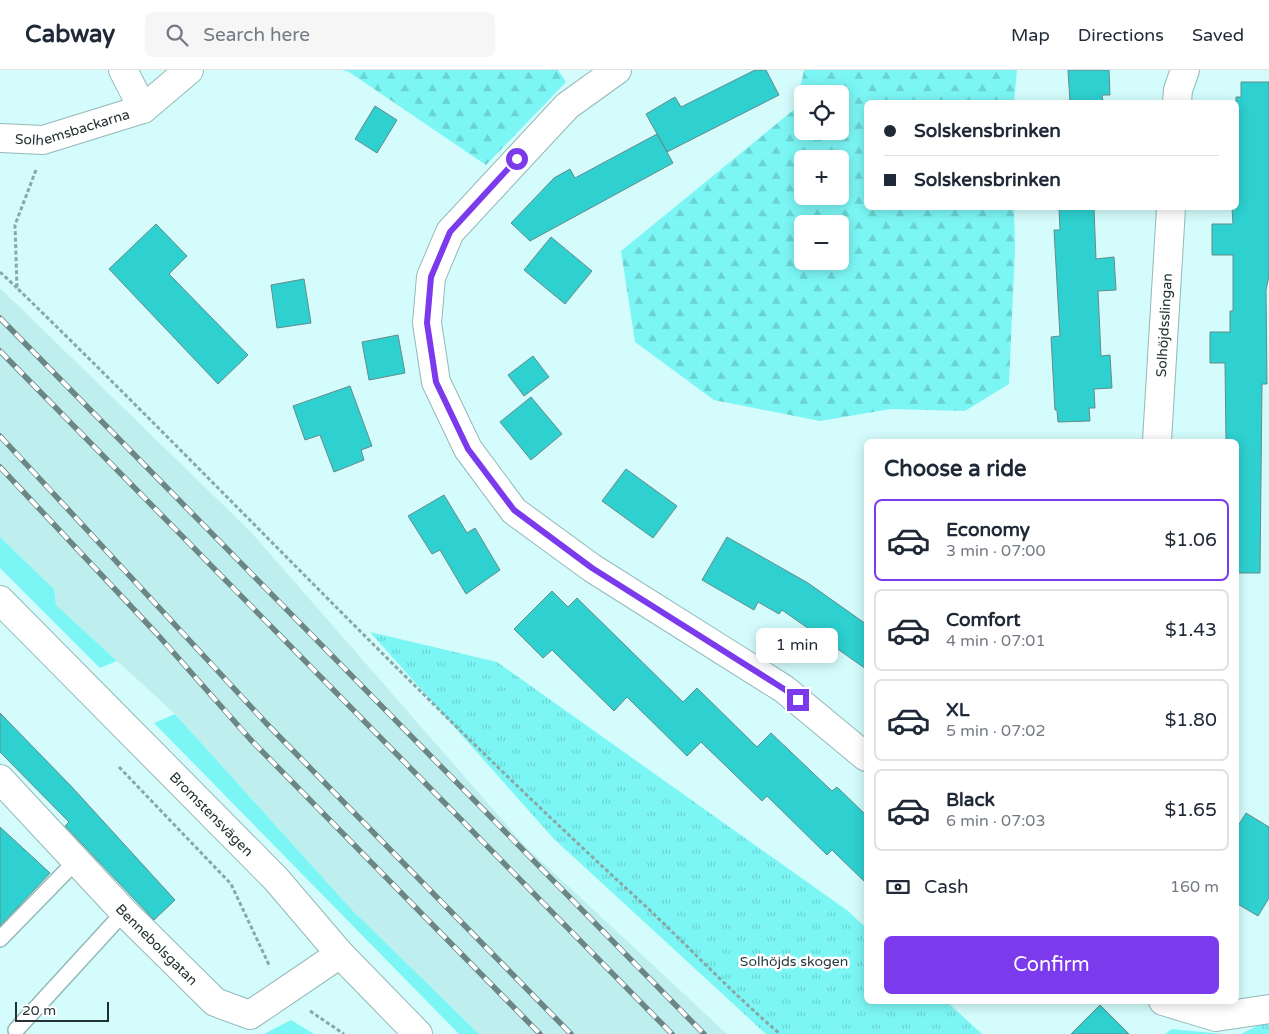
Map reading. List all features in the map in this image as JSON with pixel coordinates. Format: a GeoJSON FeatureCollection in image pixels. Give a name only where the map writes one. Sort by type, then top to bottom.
{"type":"FeatureCollection","features":[{"type":"Feature","properties":{"kind":"street"},"geometry":{"type":"LineString","coordinates":[[123,70],[142,109]]}},
{"type":"Feature","properties":{"kind":"street","name":"Solhemsbackarna"},"geometry":{"type":"LineString","coordinates":[[0,138],[43,140],[142,109],[189,70]]}},
{"type":"Feature","properties":{"kind":"street"},"geometry":{"type":"LineString","coordinates":[[617,70],[567,106],[450,232],[431,277],[427,323],[436,382],[468,449],[514,510],[592,568],[784,689],[864,755]]}},
{"type":"Feature","properties":{"kind":"street"},"geometry":{"type":"LineString","coordinates":[[1177,100],[1178,90],[1185,70]]}},
{"type":"Feature","properties":{"kind":"street","name":"Solhöjdsslingan"},"geometry":{"type":"LineString","coordinates":[[1157,439],[1171,210]]}},
{"type":"Feature","properties":{"kind":"street","name":"Bromstensvägen"},"geometry":{"type":"LineString","coordinates":[[0,600],[276,879],[340,954],[418,1034]]}},
{"type":"Feature","properties":{"kind":"street","name":"Bennebolsgatan"},"geometry":{"type":"LineString","coordinates":[[0,779],[124,912],[215,1002],[250,1015],[283,995],[340,954]]}},
{"type":"Feature","properties":{"kind":"street"},"geometry":{"type":"LineString","coordinates":[[1173,1004],[1216,1017],[1269,1009]]}},
{"type":"Feature","properties":{"kind":"lane"},"geometry":{"type":"LineString","coordinates":[[0,939],[77,860]]}},
{"type":"Feature","properties":{"kind":"lane"},"geometry":{"type":"LineString","coordinates":[[16,1030],[124,912]]}},
{"type":"Feature","properties":{"kind":"path"},"geometry":{"type":"LineString","coordinates":[[17,288],[15,225],[40,161],[43,140]]}},
{"type":"Feature","properties":{"kind":"path"},"geometry":{"type":"LineString","coordinates":[[0,272],[142,410],[246,517],[535,804],[780,1034]]}},
{"type":"Feature","properties":{"kind":"path"},"geometry":{"type":"LineString","coordinates":[[115,763],[231,884],[283,995],[344,1034]]}},
{"type":"Feature","properties":{"kind":"shaded area"},"geometry":{"type":"Polygon","coordinates":[[[0,288],[251,532],[526,847],[727,1034],[479,1034],[352,910],[175,714],[56,605],[54,589],[0,537],[0,288]]]}},
{"type":"Feature","properties":{"kind":"green space"},"geometry":{"type":"Polygon","coordinates":[[[342,70],[558,70],[566,82],[486,165],[349,72],[342,70]]]}},
{"type":"Feature","properties":{"kind":"green space"},"geometry":{"type":"Polygon","coordinates":[[[804,70],[1017,70],[1014,100],[864,100],[864,210],[1014,210],[1015,249],[1009,384],[965,411],[891,409],[820,421],[714,400],[635,342],[621,251],[794,110],[794,140],[849,140],[849,85],[801,85],[804,70]]]}},
{"type":"Feature","properties":{"kind":"green space"},"geometry":{"type":"Polygon","coordinates":[[[0,537],[54,589],[56,605],[117,661],[100,668],[0,568],[0,537]]]}},
{"type":"Feature","properties":{"kind":"green space","name":"Solhöjds skogen"},"geometry":{"type":"Polygon","coordinates":[[[370,632],[497,662],[848,911],[864,926],[864,1004],[949,1004],[982,1034],[766,1034],[554,839],[370,632]]]}},
{"type":"Feature","properties":{"kind":"green space"},"geometry":{"type":"Polygon","coordinates":[[[175,714],[352,910],[479,1034],[459,1034],[154,723],[175,714]]]}},
{"type":"Feature","properties":{"kind":"green space"},"geometry":{"type":"Polygon","coordinates":[[[291,1020],[314,1034],[264,1034],[291,1020]]]}},
{"type":"Feature","properties":{"kind":"green space"},"geometry":{"type":"Polygon","coordinates":[[[1269,1020],[1269,1034],[1241,1034],[1269,1020]]]}},
{"type":"Feature","properties":{"kind":"green space"},"geometry":{"type":"Polygon","coordinates":[[[1172,1029],[1223,1034],[1165,1034],[1172,1029]]]}},
{"type":"Feature","properties":{"kind":"building"},"geometry":{"type":"Polygon","coordinates":[[[755,70],[766,70],[779,95],[667,152],[646,114],[675,97],[681,107],[755,70]]]}},
{"type":"Feature","properties":{"kind":"building"},"geometry":{"type":"Polygon","coordinates":[[[1068,70],[1109,70],[1110,95],[1102,95],[1103,100],[1070,100],[1068,70]]]}},
{"type":"Feature","properties":{"kind":"building"},"geometry":{"type":"Polygon","coordinates":[[[1241,82],[1269,82],[1269,276],[1266,290],[1267,384],[1262,384],[1260,573],[1239,573],[1239,439],[1226,439],[1225,363],[1210,363],[1210,332],[1230,332],[1230,311],[1233,311],[1233,255],[1212,255],[1212,224],[1233,224],[1232,210],[1239,210],[1239,100],[1236,100],[1236,97],[1241,97],[1241,82]]]}},
{"type":"Feature","properties":{"kind":"building"},"geometry":{"type":"Polygon","coordinates":[[[375,106],[397,120],[377,153],[355,139],[375,106]]]}},
{"type":"Feature","properties":{"kind":"building"},"geometry":{"type":"Polygon","coordinates":[[[657,134],[673,163],[530,241],[511,223],[554,178],[570,169],[575,178],[657,134]]]}},
{"type":"Feature","properties":{"kind":"building"},"geometry":{"type":"Polygon","coordinates":[[[1059,210],[1094,210],[1096,259],[1114,257],[1116,290],[1098,291],[1101,356],[1110,355],[1112,388],[1094,389],[1095,408],[1089,408],[1090,421],[1058,422],[1057,410],[1055,410],[1051,337],[1060,336],[1054,230],[1060,230],[1059,210]]]}},
{"type":"Feature","properties":{"kind":"building"},"geometry":{"type":"Polygon","coordinates":[[[156,224],[187,256],[169,274],[248,355],[218,384],[109,269],[156,224]]]}},
{"type":"Feature","properties":{"kind":"building"},"geometry":{"type":"Polygon","coordinates":[[[551,237],[592,271],[565,304],[524,270],[551,237]]]}},
{"type":"Feature","properties":{"kind":"building"},"geometry":{"type":"Polygon","coordinates":[[[304,279],[311,323],[277,328],[271,285],[304,279]]]}},
{"type":"Feature","properties":{"kind":"building"},"geometry":{"type":"Polygon","coordinates":[[[398,335],[405,373],[369,380],[362,342],[398,335]]]}},
{"type":"Feature","properties":{"kind":"building"},"geometry":{"type":"Polygon","coordinates":[[[533,356],[549,377],[524,396],[508,375],[533,356]]]}},
{"type":"Feature","properties":{"kind":"building"},"geometry":{"type":"Polygon","coordinates":[[[350,386],[372,446],[361,450],[364,460],[334,472],[320,435],[305,440],[293,406],[350,386]]]}},
{"type":"Feature","properties":{"kind":"building"},"geometry":{"type":"Polygon","coordinates":[[[531,397],[562,434],[531,460],[500,422],[531,397]]]}},
{"type":"Feature","properties":{"kind":"building"},"geometry":{"type":"Polygon","coordinates":[[[626,469],[677,506],[653,538],[602,501],[626,469]]]}},
{"type":"Feature","properties":{"kind":"building"},"geometry":{"type":"Polygon","coordinates":[[[444,495],[467,533],[475,528],[500,570],[466,594],[440,550],[432,554],[408,516],[444,495]]]}},
{"type":"Feature","properties":{"kind":"building"},"geometry":{"type":"Polygon","coordinates":[[[727,537],[808,583],[864,623],[864,668],[782,610],[779,614],[758,602],[754,610],[702,580],[727,537]]]}},
{"type":"Feature","properties":{"kind":"building"},"geometry":{"type":"Polygon","coordinates":[[[552,591],[568,607],[577,598],[683,702],[697,688],[757,747],[771,733],[832,791],[837,787],[864,813],[864,881],[832,850],[827,855],[767,796],[762,801],[701,742],[687,756],[627,697],[614,711],[552,650],[543,658],[514,629],[552,591]]]}},
{"type":"Feature","properties":{"kind":"building"},"geometry":{"type":"Polygon","coordinates":[[[0,713],[71,786],[175,900],[154,920],[65,826],[69,822],[0,752],[0,713]]]}},
{"type":"Feature","properties":{"kind":"building"},"geometry":{"type":"Polygon","coordinates":[[[1246,813],[1269,827],[1269,898],[1258,916],[1239,905],[1239,824],[1246,813]]]}},
{"type":"Feature","properties":{"kind":"building"},"geometry":{"type":"Polygon","coordinates":[[[0,827],[50,873],[0,926],[0,827]]]}},
{"type":"Feature","properties":{"kind":"building"},"geometry":{"type":"Polygon","coordinates":[[[1100,1005],[1129,1034],[1071,1034],[1100,1005]]]}},
{"type":"Feature","properties":{"kind":"railway"},"geometry":{"type":"LineString","coordinates":[[0,318],[704,1034]]}},
{"type":"Feature","properties":{"kind":"railway"},"geometry":{"type":"LineString","coordinates":[[0,351],[672,1034]]}},
{"type":"Feature","properties":{"kind":"railway"},"geometry":{"type":"LineString","coordinates":[[0,436],[266,723],[571,1034]]}},
{"type":"Feature","properties":{"kind":"railway"},"geometry":{"type":"LineString","coordinates":[[0,467],[157,634],[250,739],[540,1034]]}},
{"type":"Feature","properties":{"kind":"route"},"geometry":{"type":"LineString","coordinates":[[517,159],[450,232],[431,277],[427,323],[436,382],[468,449],[514,510],[592,568],[784,689],[798,700]]}}]}
